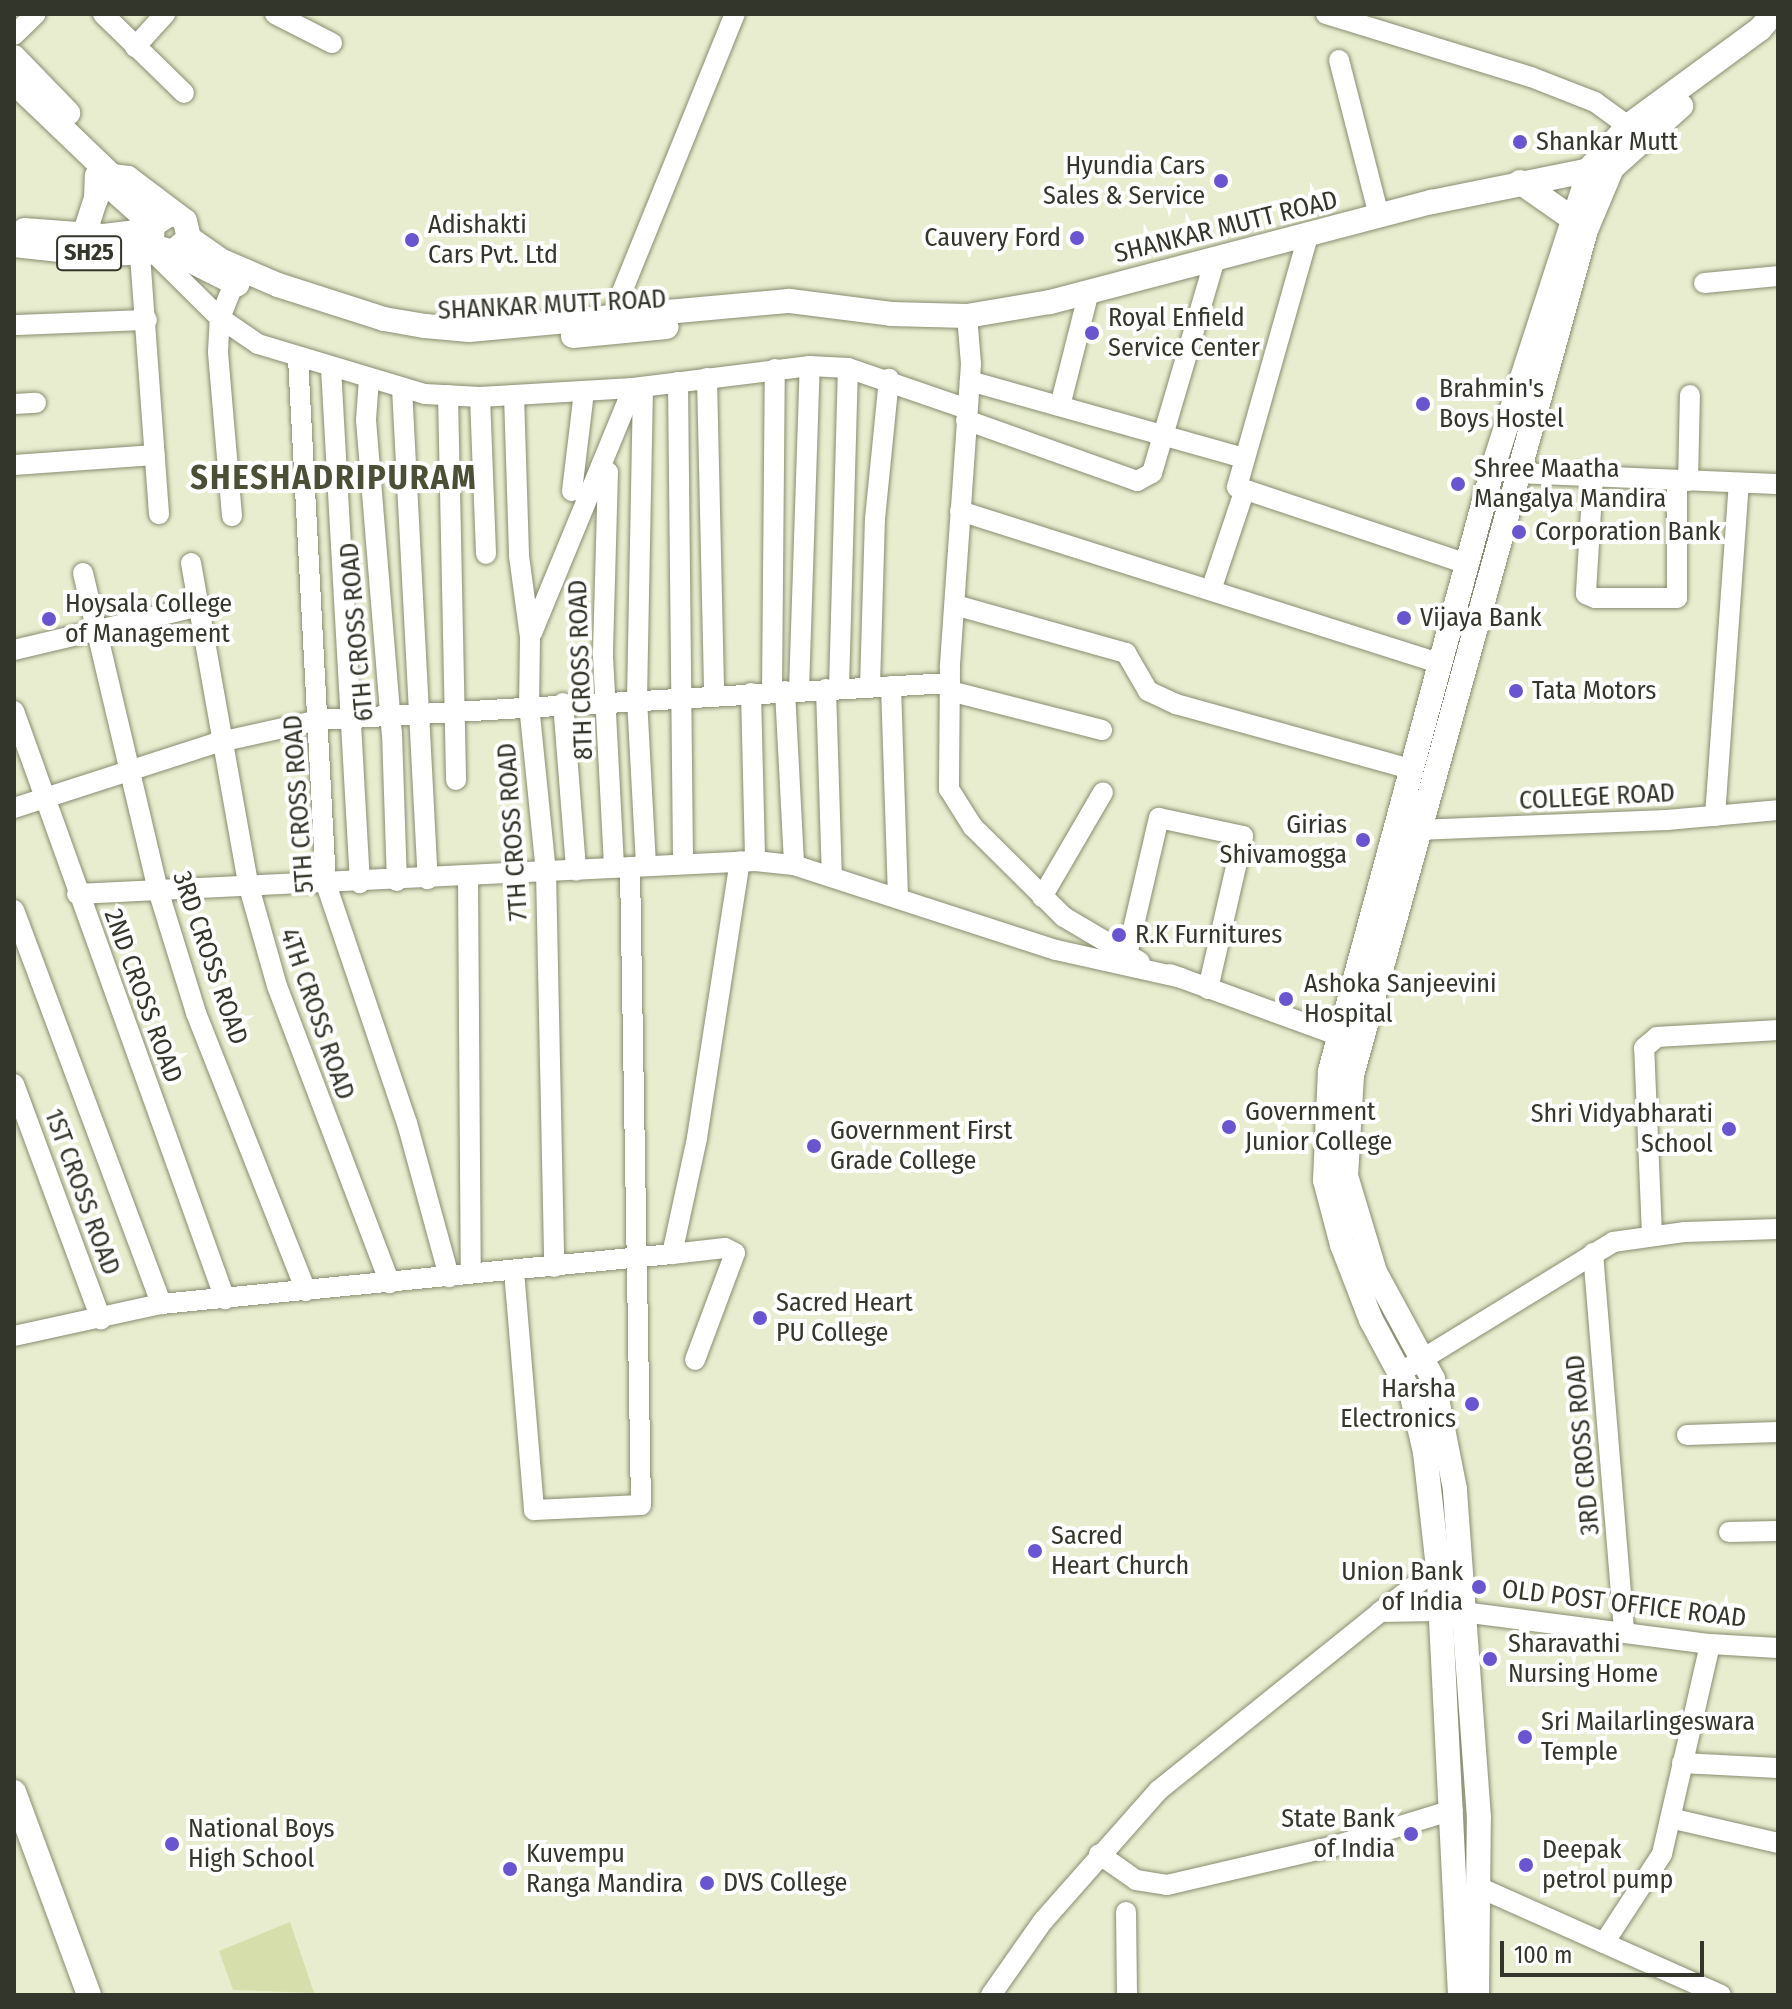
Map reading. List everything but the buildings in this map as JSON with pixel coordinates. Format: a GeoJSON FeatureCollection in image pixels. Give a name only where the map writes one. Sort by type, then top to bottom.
{"type":"FeatureCollection","features":[{"type":"Feature","properties":{"kind":"main road"},"geometry":{"type":"LineString","coordinates":[[1460,1995],[1453,1810],[1452,1469],[1433,1379],[1375,1272],[1346,1176],[1347,1040],[1410,769],[1439,663],[1573,219],[1628,126],[1765,22]]}},
{"type":"Feature","properties":{"kind":"main road"},"geometry":{"type":"LineString","coordinates":[[1477,1995],[1479,1818],[1451,1611],[1438,1568],[1425,1452],[1412,1396],[1398,1374],[1342,1245],[1325,1180],[1330,1071],[1347,1040],[1417,830],[1601,168],[1628,149],[1765,22]]}},
{"type":"Feature","properties":{"kind":"main road"},"geometry":{"type":"LineString","coordinates":[[14,57],[112,179]]}},
{"type":"Feature","properties":{"kind":"main road","name":"SHANKAR MUTT ROAD"},"geometry":{"type":"LineString","coordinates":[[14,82],[112,179],[162,240],[234,283],[368,329],[508,341],[748,316],[853,311],[967,316],[1089,291],[1520,182],[1601,168]]}},
{"type":"Feature","properties":{"kind":"main road"},"geometry":{"type":"LineString","coordinates":[[14,100],[112,179]]}},
{"type":"Feature","properties":{"kind":"main road"},"geometry":{"type":"LineString","coordinates":[[84,235],[96,199],[112,179]]}},
{"type":"Feature","properties":{"kind":"main road"},"geometry":{"type":"LineString","coordinates":[[1520,182],[1573,219]]}},
{"type":"Feature","properties":{"kind":"main road","name":"SH25"},"geometry":{"type":"LineString","coordinates":[[14,230],[162,240]]}},
{"type":"Feature","properties":{"kind":"main road","name":"SHANKAR MUTT ROAD"},"geometry":{"type":"LineString","coordinates":[[162,240],[278,285],[424,333],[613,314],[790,301],[826,302],[853,311]]}},
{"type":"Feature","properties":{"kind":"main road","name":"SH25"},"geometry":{"type":"LineString","coordinates":[[14,245],[162,240]]}},
{"type":"Feature","properties":{"kind":"main road"},"geometry":{"type":"LineString","coordinates":[[14,1792],[89,1995]]}},
{"type":"Feature","properties":{"kind":"main road"},"geometry":{"type":"LineString","coordinates":[[14,1832],[76,1995]]}},
{"type":"Feature","properties":{"kind":"street"},"geometry":{"type":"LineString","coordinates":[[14,35],[36,14]]}},
{"type":"Feature","properties":{"kind":"street"},"geometry":{"type":"LineString","coordinates":[[103,14],[184,93]]}},
{"type":"Feature","properties":{"kind":"street"},"geometry":{"type":"LineString","coordinates":[[135,47],[165,14]]}},
{"type":"Feature","properties":{"kind":"street"},"geometry":{"type":"LineString","coordinates":[[275,14],[332,43]]}},
{"type":"Feature","properties":{"kind":"street"},"geometry":{"type":"LineString","coordinates":[[613,314],[735,14]]}},
{"type":"Feature","properties":{"kind":"street"},"geometry":{"type":"LineString","coordinates":[[1326,14],[1531,77],[1595,102],[1628,126]]}},
{"type":"Feature","properties":{"kind":"street"},"geometry":{"type":"LineString","coordinates":[[1339,60],[1379,216]]}},
{"type":"Feature","properties":{"kind":"street"},"geometry":{"type":"LineString","coordinates":[[1308,236],[1237,482],[1244,492],[1467,564]]}},
{"type":"Feature","properties":{"kind":"street"},"geometry":{"type":"LineString","coordinates":[[162,240],[220,318],[258,344],[402,388],[480,397],[638,388],[810,366],[848,368],[889,379],[967,415],[1137,481],[1152,473],[1215,259]]}},
{"type":"Feature","properties":{"kind":"street"},"geometry":{"type":"LineString","coordinates":[[159,514],[147,320],[162,240]]}},
{"type":"Feature","properties":{"kind":"street"},"geometry":{"type":"LineString","coordinates":[[1704,283],[1778,276]]}},
{"type":"Feature","properties":{"kind":"street"},"geometry":{"type":"LineString","coordinates":[[232,516],[218,363],[220,318],[234,283]]}},
{"type":"Feature","properties":{"kind":"street"},"geometry":{"type":"LineString","coordinates":[[1060,406],[1089,291]]}},
{"type":"Feature","properties":{"kind":"street"},"geometry":{"type":"LineString","coordinates":[[967,316],[970,381],[950,687],[949,789],[973,827],[1064,917],[1127,955],[1208,989],[1347,1040]]}},
{"type":"Feature","properties":{"kind":"street"},"geometry":{"type":"LineString","coordinates":[[14,325],[147,320]]}},
{"type":"Feature","properties":{"kind":"street","name":"5TH CROSS ROAD"},"geometry":{"type":"LineString","coordinates":[[298,358],[326,884],[407,1123],[449,1277]]}},
{"type":"Feature","properties":{"kind":"street"},"geometry":{"type":"LineString","coordinates":[[786,691],[810,366]]}},
{"type":"Feature","properties":{"kind":"street"},"geometry":{"type":"LineString","coordinates":[[331,368],[360,883]]}},
{"type":"Feature","properties":{"kind":"street"},"geometry":{"type":"LineString","coordinates":[[832,877],[832,689],[848,368]]}},
{"type":"Feature","properties":{"kind":"street"},"geometry":{"type":"LineString","coordinates":[[775,369],[794,865]]}},
{"type":"Feature","properties":{"kind":"street"},"geometry":{"type":"LineString","coordinates":[[707,378],[714,695]]}},
{"type":"Feature","properties":{"kind":"street","name":"6TH CROSS ROAD"},"geometry":{"type":"LineString","coordinates":[[369,379],[366,420],[390,713],[397,881]]}},
{"type":"Feature","properties":{"kind":"street"},"geometry":{"type":"LineString","coordinates":[[889,379],[874,535],[881,686],[898,898]]}},
{"type":"Feature","properties":{"kind":"street"},"geometry":{"type":"LineString","coordinates":[[970,381],[1244,458]]}},
{"type":"Feature","properties":{"kind":"street"},"geometry":{"type":"LineString","coordinates":[[678,382],[678,697],[683,864]]}},
{"type":"Feature","properties":{"kind":"street"},"geometry":{"type":"LineString","coordinates":[[402,388],[428,879]]}},
{"type":"Feature","properties":{"kind":"street"},"geometry":{"type":"LineString","coordinates":[[530,637],[638,388]]}},
{"type":"Feature","properties":{"kind":"street"},"geometry":{"type":"LineString","coordinates":[[630,867],[637,699],[638,388]]}},
{"type":"Feature","properties":{"kind":"street"},"geometry":{"type":"LineString","coordinates":[[572,491],[584,392]]}},
{"type":"Feature","properties":{"kind":"street"},"geometry":{"type":"LineString","coordinates":[[448,395],[456,780]]}},
{"type":"Feature","properties":{"kind":"street","name":"7TH CROSS ROAD"},"geometry":{"type":"LineString","coordinates":[[514,395],[519,556],[530,637],[529,705],[546,871],[554,1267]]}},
{"type":"Feature","properties":{"kind":"street"},"geometry":{"type":"LineString","coordinates":[[1593,478],[1586,594],[1595,598],[1677,598],[1682,481],[1690,395]]}},
{"type":"Feature","properties":{"kind":"street"},"geometry":{"type":"LineString","coordinates":[[480,397],[486,554]]}},
{"type":"Feature","properties":{"kind":"street"},"geometry":{"type":"LineString","coordinates":[[14,404],[36,403]]}},
{"type":"Feature","properties":{"kind":"street"},"geometry":{"type":"LineString","coordinates":[[14,465],[155,455]]}},
{"type":"Feature","properties":{"kind":"street","name":"8TH CROSS ROAD"},"geometry":{"type":"LineString","coordinates":[[514,1271],[534,1510],[641,1505],[633,1259],[630,867],[605,701],[608,472]]}},
{"type":"Feature","properties":{"kind":"street"},"geometry":{"type":"LineString","coordinates":[[1515,473],[1778,484]]}},
{"type":"Feature","properties":{"kind":"street"},"geometry":{"type":"LineString","coordinates":[[1715,816],[1739,483]]}},
{"type":"Feature","properties":{"kind":"street"},"geometry":{"type":"LineString","coordinates":[[1211,590],[1244,492]]}},
{"type":"Feature","properties":{"kind":"street"},"geometry":{"type":"LineString","coordinates":[[960,511],[1439,663]]}},
{"type":"Feature","properties":{"kind":"street","name":"4TH CROSS ROAD"},"geometry":{"type":"LineString","coordinates":[[191,563],[226,741],[249,887],[292,1027],[390,1283]]}},
{"type":"Feature","properties":{"kind":"street","name":"3RD CROSS ROAD"},"geometry":{"type":"LineString","coordinates":[[83,573],[127,772],[158,890],[196,1013],[306,1291]]}},
{"type":"Feature","properties":{"kind":"street"},"geometry":{"type":"LineString","coordinates":[[955,605],[1126,653],[1148,691],[1176,704],[1410,769]]}},
{"type":"Feature","properties":{"kind":"street"},"geometry":{"type":"LineString","coordinates":[[14,650],[200,606]]}},
{"type":"Feature","properties":{"kind":"street"},"geometry":{"type":"LineString","coordinates":[[14,808],[226,741],[319,720],[390,713],[881,686],[950,687],[1102,730]]}},
{"type":"Feature","properties":{"kind":"street"},"geometry":{"type":"LineString","coordinates":[[672,1254],[697,1138],[748,861],[751,693]]}},
{"type":"Feature","properties":{"kind":"street"},"geometry":{"type":"LineString","coordinates":[[563,703],[576,870]]}},
{"type":"Feature","properties":{"kind":"street","name":"2ND CROSS ROAD"},"geometry":{"type":"LineString","coordinates":[[14,711],[77,894],[225,1299]]}},
{"type":"Feature","properties":{"kind":"street"},"geometry":{"type":"LineString","coordinates":[[1042,897],[1103,792]]}},
{"type":"Feature","properties":{"kind":"street","name":"COLLEGE ROAD"},"geometry":{"type":"LineString","coordinates":[[1417,830],[1715,816],[1778,810]]}},
{"type":"Feature","properties":{"kind":"street"},"geometry":{"type":"LineString","coordinates":[[1127,955],[1159,818],[1243,836],[1208,989]]}},
{"type":"Feature","properties":{"kind":"street"},"geometry":{"type":"LineString","coordinates":[[77,894],[360,883],[748,861],[794,865],[1056,950],[1181,978]]}},
{"type":"Feature","properties":{"kind":"street"},"geometry":{"type":"LineString","coordinates":[[468,877],[471,1272]]}},
{"type":"Feature","properties":{"kind":"street"},"geometry":{"type":"LineString","coordinates":[[14,910],[161,1304]]}},
{"type":"Feature","properties":{"kind":"street"},"geometry":{"type":"LineString","coordinates":[[1652,1235],[1644,1048],[1657,1037],[1778,1030]]}},
{"type":"Feature","properties":{"kind":"street","name":"1ST CROSS ROAD"},"geometry":{"type":"LineString","coordinates":[[14,1084],[101,1319]]}},
{"type":"Feature","properties":{"kind":"street"},"geometry":{"type":"LineString","coordinates":[[1398,1374],[1423,1363],[1613,1242],[1652,1235],[1778,1229]]}},
{"type":"Feature","properties":{"kind":"street"},"geometry":{"type":"LineString","coordinates":[[14,1335],[161,1304],[725,1248],[735,1253],[695,1360]]}},
{"type":"Feature","properties":{"kind":"street","name":"3RD CROSS ROAD"},"geometry":{"type":"LineString","coordinates":[[1593,1253],[1624,1632]]}},
{"type":"Feature","properties":{"kind":"street"},"geometry":{"type":"LineString","coordinates":[[1687,1435],[1778,1432]]}},
{"type":"Feature","properties":{"kind":"street"},"geometry":{"type":"LineString","coordinates":[[1729,1532],[1778,1531]]}},
{"type":"Feature","properties":{"kind":"street"},"geometry":{"type":"LineString","coordinates":[[991,1995],[1099,1854],[1159,1790],[1438,1568]]}},
{"type":"Feature","properties":{"kind":"street","name":"OLD POST OFFICE ROAD"},"geometry":{"type":"LineString","coordinates":[[1380,1612],[1451,1611],[1710,1644],[1778,1648]]}},
{"type":"Feature","properties":{"kind":"street"},"geometry":{"type":"LineString","coordinates":[[1604,1943],[1662,1854],[1674,1819],[1682,1763],[1710,1644]]}},
{"type":"Feature","properties":{"kind":"street"},"geometry":{"type":"LineString","coordinates":[[1682,1763],[1778,1768]]}},
{"type":"Feature","properties":{"kind":"street"},"geometry":{"type":"LineString","coordinates":[[1099,1854],[1136,1880],[1167,1885],[1335,1846],[1453,1810]]}},
{"type":"Feature","properties":{"kind":"street"},"geometry":{"type":"LineString","coordinates":[[1674,1819],[1778,1843]]}},
{"type":"Feature","properties":{"kind":"street"},"geometry":{"type":"LineString","coordinates":[[1476,1886],[1721,1995]]}},
{"type":"Feature","properties":{"kind":"street"},"geometry":{"type":"LineString","coordinates":[[1126,1912],[1127,1995]]}},
{"type":"Feature","properties":{"kind":"green space"},"geometry":{"type":"Polygon","coordinates":[[[290,1922],[314,1993],[233,1990],[219,1951],[290,1922]]]}},
{"type":"Feature","properties":{"kind":"place","name":"Shankar Mutt"},"geometry":{"type":"Point","coordinates":[1520,142]}},
{"type":"Feature","properties":{"kind":"place","name":"Hyundia Cars Sales & Service"},"geometry":{"type":"Point","coordinates":[1221,181]}},
{"type":"Feature","properties":{"kind":"place","name":"Cauvery Ford"},"geometry":{"type":"Point","coordinates":[1077,238]}},
{"type":"Feature","properties":{"kind":"place","name":"Adishakti Cars Pvt. Ltd"},"geometry":{"type":"Point","coordinates":[412,240]}},
{"type":"Feature","properties":{"kind":"place","name":"Royal Enfield Service Center"},"geometry":{"type":"Point","coordinates":[1092,333]}},
{"type":"Feature","properties":{"kind":"place","name":"Brahmin's Boys Hostel"},"geometry":{"type":"Point","coordinates":[1423,404]}},
{"type":"Feature","properties":{"kind":"place","name":"Shree Maatha Mangalya Mandira"},"geometry":{"type":"Point","coordinates":[1458,484]}},
{"type":"Feature","properties":{"kind":"place","name":"Corporation Bank"},"geometry":{"type":"Point","coordinates":[1519,532]}},
{"type":"Feature","properties":{"kind":"place","name":"Vijaya Bank"},"geometry":{"type":"Point","coordinates":[1404,618]}},
{"type":"Feature","properties":{"kind":"place","name":"Hoysala College of Management"},"geometry":{"type":"Point","coordinates":[49,619]}},
{"type":"Feature","properties":{"kind":"place","name":"Tata Motors"},"geometry":{"type":"Point","coordinates":[1516,691]}},
{"type":"Feature","properties":{"kind":"place","name":"Girias Shivamogga"},"geometry":{"type":"Point","coordinates":[1363,840]}},
{"type":"Feature","properties":{"kind":"place","name":"R.K Furnitures"},"geometry":{"type":"Point","coordinates":[1119,935]}},
{"type":"Feature","properties":{"kind":"place","name":"Ashoka Sanjeevini Hospital"},"geometry":{"type":"Point","coordinates":[1286,999]}},
{"type":"Feature","properties":{"kind":"place","name":"Government Junior College"},"geometry":{"type":"Point","coordinates":[1229,1127]}},
{"type":"Feature","properties":{"kind":"place","name":"Shri Vidyabharati School"},"geometry":{"type":"Point","coordinates":[1729,1129]}},
{"type":"Feature","properties":{"kind":"place","name":"Government First Grade College"},"geometry":{"type":"Point","coordinates":[814,1146]}},
{"type":"Feature","properties":{"kind":"place","name":"Sacred Heart PU College"},"geometry":{"type":"Point","coordinates":[760,1318]}},
{"type":"Feature","properties":{"kind":"place","name":"Harsha Electronics"},"geometry":{"type":"Point","coordinates":[1472,1404]}},
{"type":"Feature","properties":{"kind":"place","name":"Sacred Heart Church"},"geometry":{"type":"Point","coordinates":[1035,1551]}},
{"type":"Feature","properties":{"kind":"place","name":"Union Bank of India"},"geometry":{"type":"Point","coordinates":[1479,1587]}},
{"type":"Feature","properties":{"kind":"place","name":"Sharavathi Nursing Home"},"geometry":{"type":"Point","coordinates":[1490,1659]}},
{"type":"Feature","properties":{"kind":"place","name":"Sri Mailarlingeswara Temple"},"geometry":{"type":"Point","coordinates":[1525,1737]}},
{"type":"Feature","properties":{"kind":"place","name":"State Bank of India"},"geometry":{"type":"Point","coordinates":[1411,1834]}},
{"type":"Feature","properties":{"kind":"place","name":"National Boys High School"},"geometry":{"type":"Point","coordinates":[172,1844]}},
{"type":"Feature","properties":{"kind":"place","name":"Deepak petrol pump"},"geometry":{"type":"Point","coordinates":[1526,1865]}},
{"type":"Feature","properties":{"kind":"place","name":"Kuvempu Ranga Mandira"},"geometry":{"type":"Point","coordinates":[510,1869]}},
{"type":"Feature","properties":{"kind":"place","name":"DVS College"},"geometry":{"type":"Point","coordinates":[707,1883]}},
{"type":"Feature","properties":{"kind":"district","name":"SHESHADRIPURAM"},"geometry":{"type":"Point","coordinates":[334,478]}}]}
